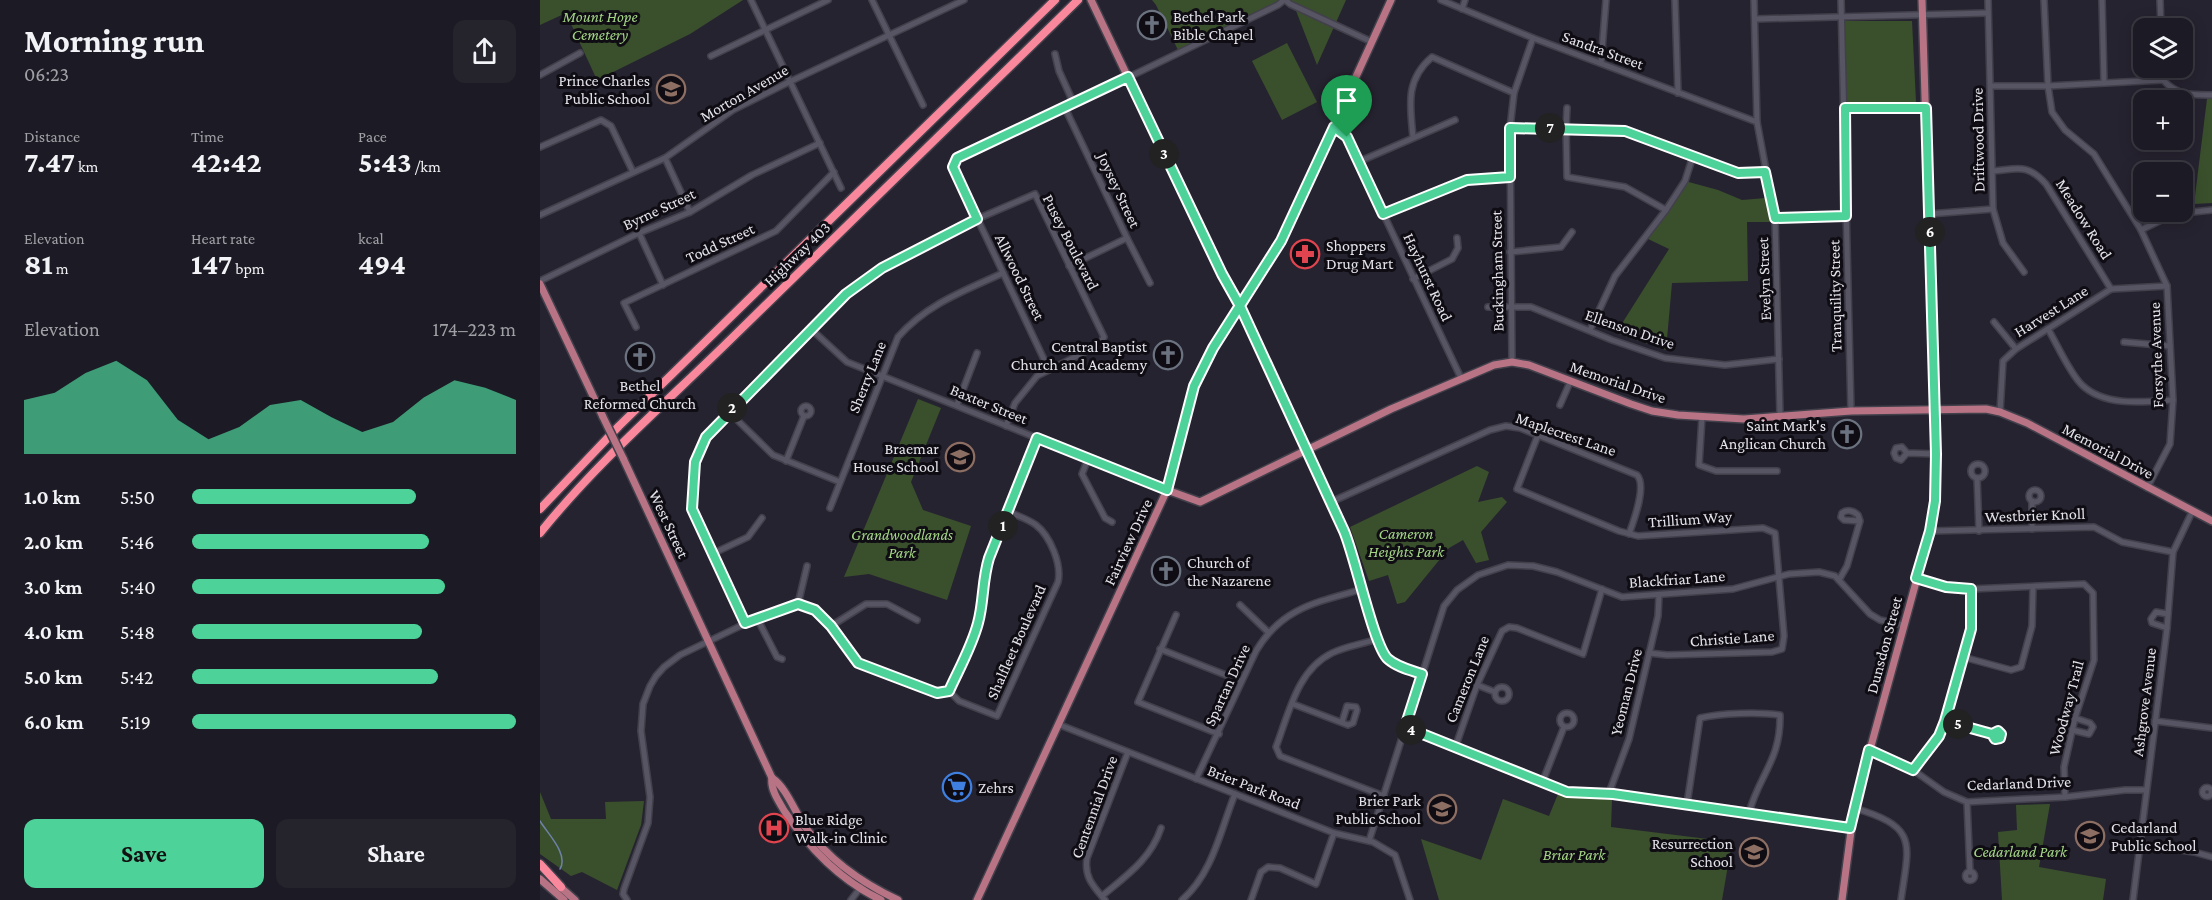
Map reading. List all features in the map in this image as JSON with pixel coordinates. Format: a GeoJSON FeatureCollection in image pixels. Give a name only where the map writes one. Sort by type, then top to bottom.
{"type":"FeatureCollection","features":[{"type":"Feature","properties":{"kind":"highway","name":"Highway 403"},"geometry":{"type":"LineString","coordinates":[[540,509],[619,426],[1055,0]]}},
{"type":"Feature","properties":{"kind":"highway","name":"Highway 403"},"geometry":{"type":"LineString","coordinates":[[540,533],[610,454],[722,348],[1078,0]]}},
{"type":"Feature","properties":{"kind":"highway"},"geometry":{"type":"LineString","coordinates":[[540,864],[561,887]]}},
{"type":"Feature","properties":{"kind":"main road","name":"Fairview Drive"},"geometry":{"type":"LineString","coordinates":[[977,900],[1167,490],[1194,386],[1213,348],[1281,241],[1391,0]]}},
{"type":"Feature","properties":{"kind":"main road","name":"Dunsdon Street"},"geometry":{"type":"LineString","coordinates":[[1842,900],[1854,808],[1930,531],[1935,501],[1935,409],[1922,0]]}},
{"type":"Feature","properties":{"kind":"main road"},"geometry":{"type":"LineString","coordinates":[[1092,2],[1222,274],[1240,306],[1306,450]]}},
{"type":"Feature","properties":{"kind":"main road","name":"West Street"},"geometry":{"type":"LineString","coordinates":[[540,282],[772,777],[778,781],[802,823],[824,850],[881,900]]}},
{"type":"Feature","properties":{"kind":"main road","name":"Memorial Drive"},"geometry":{"type":"LineString","coordinates":[[1167,490],[1200,502],[1461,378],[1494,365],[1512,362],[1529,365],[1652,411],[1702,417],[1744,419],[1851,411],[1935,409],[1986,409],[2000,412],[2027,423],[2212,521]]}},
{"type":"Feature","properties":{"kind":"main road"},"geometry":{"type":"LineString","coordinates":[[540,871],[575,900]]}},
{"type":"Feature","properties":{"kind":"main road"},"geometry":{"type":"LineString","coordinates":[[540,879],[564,900]]}},
{"type":"Feature","properties":{"kind":"main road","name":"West Street"},"geometry":{"type":"LineString","coordinates":[[862,885],[897,900]]}},
{"type":"Feature","properties":{"kind":"street"},"geometry":{"type":"LineString","coordinates":[[751,0],[841,188]]}},
{"type":"Feature","properties":{"kind":"street"},"geometry":{"type":"LineString","coordinates":[[711,56],[828,0]]}},
{"type":"Feature","properties":{"kind":"street"},"geometry":{"type":"LineString","coordinates":[[872,0],[923,105]]}},
{"type":"Feature","properties":{"kind":"street","name":"Morton Avenue"},"geometry":{"type":"LineString","coordinates":[[540,215],[665,158],[733,110],[964,0]]}},
{"type":"Feature","properties":{"kind":"street"},"geometry":{"type":"LineString","coordinates":[[1065,108],[1219,35],[1284,0],[1372,42]]}},
{"type":"Feature","properties":{"kind":"street","name":"Sandra Street"},"geometry":{"type":"LineString","coordinates":[[1441,0],[1533,38],[1757,122]]}},
{"type":"Feature","properties":{"kind":"street"},"geometry":{"type":"LineString","coordinates":[[1462,9],[1465,0]]}},
{"type":"Feature","properties":{"kind":"street"},"geometry":{"type":"LineString","coordinates":[[1601,63],[1605,0]]}},
{"type":"Feature","properties":{"kind":"street"},"geometry":{"type":"LineString","coordinates":[[1675,0],[1678,93]]}},
{"type":"Feature","properties":{"kind":"street","name":"Evelyn Street"},"geometry":{"type":"LineString","coordinates":[[1754,0],[1757,122],[1775,218],[1780,415]]}},
{"type":"Feature","properties":{"kind":"street","name":"Tranquility Street"},"geometry":{"type":"LineString","coordinates":[[1841,0],[1851,411]]}},
{"type":"Feature","properties":{"kind":"street","name":"Driftwood Drive"},"geometry":{"type":"LineString","coordinates":[[1988,0],[1993,209],[2003,243],[2024,272]]}},
{"type":"Feature","properties":{"kind":"street","name":"Forsythe Avenue"},"geometry":{"type":"LineString","coordinates":[[2044,0],[2048,86],[2052,112],[2065,130],[2094,154],[2141,231],[2167,286],[2173,400],[2170,444],[2147,488]]}},
{"type":"Feature","properties":{"kind":"street"},"geometry":{"type":"LineString","coordinates":[[2102,0],[2104,83]]}},
{"type":"Feature","properties":{"kind":"street"},"geometry":{"type":"LineString","coordinates":[[2160,0],[2161,18]]}},
{"type":"Feature","properties":{"kind":"street"},"geometry":{"type":"LineString","coordinates":[[1755,19],[1988,13]]}},
{"type":"Feature","properties":{"kind":"street","name":"Buckingham Street"},"geometry":{"type":"LineString","coordinates":[[1512,362],[1510,128],[1514,93],[1533,38]]}},
{"type":"Feature","properties":{"kind":"street"},"geometry":{"type":"LineString","coordinates":[[540,75],[580,53]]}},
{"type":"Feature","properties":{"kind":"street"},"geometry":{"type":"LineString","coordinates":[[1055,54],[1059,71],[1074,104]]}},
{"type":"Feature","properties":{"kind":"street"},"geometry":{"type":"LineString","coordinates":[[1413,137],[1409,99],[1419,68],[1432,57],[1514,93]]}},
{"type":"Feature","properties":{"kind":"street"},"geometry":{"type":"LineString","coordinates":[[1991,86],[2048,86],[2163,80],[2172,89],[2186,95],[2212,95]]}},
{"type":"Feature","properties":{"kind":"street","name":"Allwood Street"},"geometry":{"type":"LineString","coordinates":[[1049,370],[1002,273],[953,163],[961,156],[1065,108]]}},
{"type":"Feature","properties":{"kind":"street","name":"Joysey Street"},"geometry":{"type":"LineString","coordinates":[[1065,108],[1150,283]]}},
{"type":"Feature","properties":{"kind":"street"},"geometry":{"type":"LineString","coordinates":[[1567,108],[1567,177],[1625,187],[1666,210]]}},
{"type":"Feature","properties":{"kind":"street"},"geometry":{"type":"LineString","coordinates":[[1845,108],[1926,108]]}},
{"type":"Feature","properties":{"kind":"street"},"geometry":{"type":"LineString","coordinates":[[540,147],[601,120],[611,126],[633,172]]}},
{"type":"Feature","properties":{"kind":"street"},"geometry":{"type":"LineString","coordinates":[[1358,162],[1455,120]]}},
{"type":"Feature","properties":{"kind":"street","name":"Hayhurst Road"},"geometry":{"type":"LineString","coordinates":[[1334,127],[1347,137],[1461,378]]}},
{"type":"Feature","properties":{"kind":"street"},"geometry":{"type":"LineString","coordinates":[[1510,128],[1625,131],[1738,173],[1765,172]]}},
{"type":"Feature","properties":{"kind":"street","name":"Byrne Street"},"geometry":{"type":"LineString","coordinates":[[540,282],[639,233],[690,212],[752,174],[820,143]]}},
{"type":"Feature","properties":{"kind":"street"},"geometry":{"type":"LineString","coordinates":[[1590,330],[1615,276],[1666,210],[1685,181],[1694,156]]}},
{"type":"Feature","properties":{"kind":"street"},"geometry":{"type":"LineString","coordinates":[[665,158],[690,212]]}},
{"type":"Feature","properties":{"kind":"street","name":"Meadow Road"},"geometry":{"type":"LineString","coordinates":[[1993,171],[2027,169],[2039,175],[2111,289]]}},
{"type":"Feature","properties":{"kind":"street","name":"Todd Street"},"geometry":{"type":"LineString","coordinates":[[636,327],[624,303],[776,231],[834,172]]}},
{"type":"Feature","properties":{"kind":"street"},"geometry":{"type":"LineString","coordinates":[[1383,214],[1467,180],[1510,177]]}},
{"type":"Feature","properties":{"kind":"street","name":"Pusey Boulevard"},"geometry":{"type":"LineString","coordinates":[[745,623],[692,509],[695,462],[706,437],[810,328],[846,294],[882,268],[977,219],[1035,194],[1104,337],[1100,345],[1037,376],[1022,393],[1005,426]]}},
{"type":"Feature","properties":{"kind":"street"},"geometry":{"type":"LineString","coordinates":[[1929,214],[1993,209]]}},
{"type":"Feature","properties":{"kind":"street"},"geometry":{"type":"LineString","coordinates":[[2141,231],[2174,214],[2212,210]]}},
{"type":"Feature","properties":{"kind":"street"},"geometry":{"type":"LineString","coordinates":[[1775,218],[1846,216]]}},
{"type":"Feature","properties":{"kind":"street"},"geometry":{"type":"LineString","coordinates":[[1510,252],[1561,247],[1572,232]]}},
{"type":"Feature","properties":{"kind":"street"},"geometry":{"type":"LineString","coordinates":[[639,233],[663,285]]}},
{"type":"Feature","properties":{"kind":"street"},"geometry":{"type":"LineString","coordinates":[[1069,266],[1127,238]]}},
{"type":"Feature","properties":{"kind":"street"},"geometry":{"type":"LineString","coordinates":[[1413,279],[1452,259],[1458,248],[1457,238]]}},
{"type":"Feature","properties":{"kind":"street","name":"Sherry Lane"},"geometry":{"type":"LineString","coordinates":[[830,508],[898,337],[910,323],[932,306],[1002,273]]}},
{"type":"Feature","properties":{"kind":"street","name":"Harvest Lane"},"geometry":{"type":"LineString","coordinates":[[2000,412],[2003,361],[2016,349],[2111,289],[2167,286]]}},
{"type":"Feature","properties":{"kind":"street","name":"Ellenson Drive"},"geometry":{"type":"LineString","coordinates":[[1488,307],[1531,307],[1612,340],[1665,358],[1725,365],[1779,359]]}},
{"type":"Feature","properties":{"kind":"street"},"geometry":{"type":"LineString","coordinates":[[1994,322],[2016,349]]}},
{"type":"Feature","properties":{"kind":"street","name":"Baxter Street"},"geometry":{"type":"LineString","coordinates":[[810,328],[847,362],[1167,490]]}},
{"type":"Feature","properties":{"kind":"street"},"geometry":{"type":"LineString","coordinates":[[2048,329],[2080,384],[2092,392],[2127,403],[2173,400]]}},
{"type":"Feature","properties":{"kind":"street"},"geometry":{"type":"LineString","coordinates":[[2124,342],[2170,346]]}},
{"type":"Feature","properties":{"kind":"street"},"geometry":{"type":"LineString","coordinates":[[957,405],[977,353]]}},
{"type":"Feature","properties":{"kind":"street"},"geometry":{"type":"LineString","coordinates":[[1560,405],[1571,380]]}},
{"type":"Feature","properties":{"kind":"street"},"geometry":{"type":"LineString","coordinates":[[729,412],[773,455],[840,482]]}},
{"type":"Feature","properties":{"kind":"street"},"geometry":{"type":"LineString","coordinates":[[786,461],[804,416]]}},
{"type":"Feature","properties":{"kind":"street"},"geometry":{"type":"LineString","coordinates":[[1702,417],[1699,465],[1716,471],[1777,471]]}},
{"type":"Feature","properties":{"kind":"street","name":"Maplecrest Lane"},"geometry":{"type":"LineString","coordinates":[[1331,502],[1495,428],[1511,426],[1634,472],[1640,478],[1642,488],[1629,534]]}},
{"type":"Feature","properties":{"kind":"street","name":"Trillium Way"},"geometry":{"type":"LineString","coordinates":[[1538,435],[1517,489],[1638,536],[1768,528],[1773,530],[1776,537],[1778,578]]}},
{"type":"Feature","properties":{"kind":"street"},"geometry":{"type":"LineString","coordinates":[[627,900],[623,894],[624,889],[648,823],[650,797],[641,731],[643,704],[650,686],[664,667],[680,655],[745,623],[798,604],[815,610],[831,626],[858,663],[937,693],[949,691],[975,633],[981,609],[984,576],[1037,438]]}},
{"type":"Feature","properties":{"kind":"street"},"geometry":{"type":"LineString","coordinates":[[1306,450],[1351,546],[1381,652],[1395,665],[1422,674]]}},
{"type":"Feature","properties":{"kind":"street"},"geometry":{"type":"LineString","coordinates":[[1907,453],[1936,454]]}},
{"type":"Feature","properties":{"kind":"street"},"geometry":{"type":"LineString","coordinates":[[1088,459],[1082,474],[1105,518],[1112,522]]}},
{"type":"Feature","properties":{"kind":"street"},"geometry":{"type":"LineString","coordinates":[[1977,478],[1979,531]]}},
{"type":"Feature","properties":{"kind":"street"},"geometry":{"type":"LineString","coordinates":[[2032,501],[2032,529]]}},
{"type":"Feature","properties":{"kind":"street","name":"Shalfleet Boulevard"},"geometry":{"type":"LineString","coordinates":[[949,691],[959,700],[997,716],[1058,582],[1059,568],[1042,531],[1030,521],[1009,512]]}},
{"type":"Feature","properties":{"kind":"street","name":"Ashgrove Avenue"},"geometry":{"type":"LineString","coordinates":[[2133,900],[2167,628],[2173,552],[2192,512]]}},
{"type":"Feature","properties":{"kind":"street"},"geometry":{"type":"LineString","coordinates":[[714,553],[748,537],[762,518]]}},
{"type":"Feature","properties":{"kind":"street"},"geometry":{"type":"LineString","coordinates":[[1860,521],[1847,566],[1839,580],[1870,614],[1880,620],[1904,625]]}},
{"type":"Feature","properties":{"kind":"street","name":"Westbrier Knoll"},"geometry":{"type":"LineString","coordinates":[[1930,531],[2094,527],[2122,542],[2173,552]]}},
{"type":"Feature","properties":{"kind":"street","name":"Blackfriar Lane"},"geometry":{"type":"LineString","coordinates":[[1369,841],[1444,606],[1458,590],[1478,575],[1508,564],[1533,566],[1557,572],[1622,597],[1733,589],[1789,574],[1819,572],[1830,574],[1839,580]]}},
{"type":"Feature","properties":{"kind":"street"},"geometry":{"type":"LineString","coordinates":[[798,604],[807,566]]}},
{"type":"Feature","properties":{"kind":"street","name":"Christie Lane"},"geometry":{"type":"LineString","coordinates":[[1649,653],[1679,655],[1782,650],[1784,636],[1778,578]]}},
{"type":"Feature","properties":{"kind":"street","name":"Woodway Trail"},"geometry":{"type":"LineString","coordinates":[[1916,578],[1946,587],[1971,589],[2084,584],[2093,593],[2094,660],[2075,718],[2064,767],[2066,797]]}},
{"type":"Feature","properties":{"kind":"street"},"geometry":{"type":"LineString","coordinates":[[1963,657],[2011,670],[2020,667],[2032,626],[2032,587]]}},
{"type":"Feature","properties":{"kind":"street","name":"Cameron Lane"},"geometry":{"type":"LineString","coordinates":[[1455,748],[1477,685],[1500,634],[1509,627],[1517,628],[1583,654],[1602,589]]}},
{"type":"Feature","properties":{"kind":"street"},"geometry":{"type":"LineString","coordinates":[[1913,770],[1939,736],[1945,721],[1971,629],[1971,589]]}},
{"type":"Feature","properties":{"kind":"street","name":"Spartan Drive"},"geometry":{"type":"LineString","coordinates":[[1196,779],[1219,734],[1241,681],[1268,632],[1300,608],[1363,590]]}},
{"type":"Feature","properties":{"kind":"street","name":"Yeoman Drive"},"geometry":{"type":"LineString","coordinates":[[1609,794],[1629,739],[1658,616],[1659,595]]}},
{"type":"Feature","properties":{"kind":"street"},"geometry":{"type":"LineString","coordinates":[[831,626],[866,604],[886,604],[917,620]]}},
{"type":"Feature","properties":{"kind":"street"},"geometry":{"type":"LineString","coordinates":[[1240,605],[1268,632]]}},
{"type":"Feature","properties":{"kind":"street"},"geometry":{"type":"LineString","coordinates":[[2167,628],[2152,623],[2151,619],[2156,612],[2168,614]]}},
{"type":"Feature","properties":{"kind":"street"},"geometry":{"type":"LineString","coordinates":[[1176,615],[1138,702],[1219,734]]}},
{"type":"Feature","properties":{"kind":"street"},"geometry":{"type":"LineString","coordinates":[[757,618],[777,657],[782,659]]}},
{"type":"Feature","properties":{"kind":"street"},"geometry":{"type":"LineString","coordinates":[[1377,639],[1334,652],[1316,663],[1303,678],[1276,747],[1278,753],[1384,796]]}},
{"type":"Feature","properties":{"kind":"street"},"geometry":{"type":"LineString","coordinates":[[1160,649],[1241,681]]}},
{"type":"Feature","properties":{"kind":"street"},"geometry":{"type":"LineString","coordinates":[[1477,685],[1495,692]]}},
{"type":"Feature","properties":{"kind":"street"},"geometry":{"type":"LineString","coordinates":[[1293,704],[1342,722]]}},
{"type":"Feature","properties":{"kind":"street"},"geometry":{"type":"LineString","coordinates":[[1687,804],[1700,718],[1711,715],[1769,714],[1780,716],[1778,744],[1749,813]]}},
{"type":"Feature","properties":{"kind":"street"},"geometry":{"type":"LineString","coordinates":[[2072,730],[2089,734],[2092,731],[2092,725],[2075,718]]}},
{"type":"Feature","properties":{"kind":"street"},"geometry":{"type":"LineString","coordinates":[[1945,721],[1992,734]]}},
{"type":"Feature","properties":{"kind":"street"},"geometry":{"type":"LineString","coordinates":[[2155,721],[2212,728]]}},
{"type":"Feature","properties":{"kind":"street","name":"Brier Park Road"},"geometry":{"type":"LineString","coordinates":[[1060,725],[1334,833],[1369,841],[1395,855],[1410,900]]}},
{"type":"Feature","properties":{"kind":"street"},"geometry":{"type":"LineString","coordinates":[[1405,727],[1567,792],[1609,794],[1850,828]]}},
{"type":"Feature","properties":{"kind":"street"},"geometry":{"type":"LineString","coordinates":[[1542,783],[1564,727]]}},
{"type":"Feature","properties":{"kind":"street","name":"Cedarland Drive"},"geometry":{"type":"LineString","coordinates":[[1869,750],[1913,770],[1944,792],[1967,802],[2146,790]]}},
{"type":"Feature","properties":{"kind":"street","name":"Centennial Drive"},"geometry":{"type":"LineString","coordinates":[[1103,898],[1087,878],[1085,869],[1087,858],[1128,752]]}},
{"type":"Feature","properties":{"kind":"street"},"geometry":{"type":"LineString","coordinates":[[1182,900],[1198,884],[1207,869],[1235,794]]}},
{"type":"Feature","properties":{"kind":"street"},"geometry":{"type":"LineString","coordinates":[[1967,802],[1970,872]]}},
{"type":"Feature","properties":{"kind":"street"},"geometry":{"type":"LineString","coordinates":[[1854,808],[1880,815],[1903,833],[1907,840],[1908,849],[1901,900]]}},
{"type":"Feature","properties":{"kind":"street"},"geometry":{"type":"LineString","coordinates":[[1103,898],[1149,854],[1158,839],[1161,828]]}},
{"type":"Feature","properties":{"kind":"street"},"geometry":{"type":"LineString","coordinates":[[1251,900],[1261,872],[1268,867],[1280,868],[1316,884],[1334,833]]}},
{"type":"Feature","properties":{"kind":"street"},"geometry":{"type":"LineString","coordinates":[[2140,844],[2212,857]]}},
{"type":"Feature","properties":{"kind":"street"},"geometry":{"type":"LineString","coordinates":[[851,900],[862,885]]}},
{"type":"Feature","properties":{"kind":"green space","name":"Mount Hope Cemetery"},"geometry":{"type":"Polygon","coordinates":[[[540,0],[743,0],[690,34],[597,80],[566,13],[540,25],[540,0]]]}},
{"type":"Feature","properties":{"kind":"green space"},"geometry":{"type":"Polygon","coordinates":[[[1152,0],[1346,0],[1317,65],[1293,3],[1275,6],[1178,50],[1152,0]]]}},
{"type":"Feature","properties":{"kind":"green space"},"geometry":{"type":"Polygon","coordinates":[[[1845,21],[1912,21],[1916,102],[1845,103],[1845,21]]]}},
{"type":"Feature","properties":{"kind":"green space"},"geometry":{"type":"Polygon","coordinates":[[[1287,43],[1317,102],[1282,120],[1252,61],[1287,43]]]}},
{"type":"Feature","properties":{"kind":"green space"},"geometry":{"type":"Polygon","coordinates":[[[2207,99],[2212,99],[2212,203],[2194,204],[2207,99]]]}},
{"type":"Feature","properties":{"kind":"green space"},"geometry":{"type":"Polygon","coordinates":[[[1685,181],[1718,190],[1742,200],[1766,198],[1771,222],[1747,222],[1748,281],[1672,283],[1666,350],[1616,333],[1669,249],[1646,238],[1685,181]]]}},
{"type":"Feature","properties":{"kind":"green space","name":"Grandwoodlands Park"},"geometry":{"type":"Polygon","coordinates":[[[918,399],[941,408],[911,482],[923,510],[971,526],[947,600],[869,574],[844,577],[918,399]]]}},
{"type":"Feature","properties":{"kind":"green space","name":"Cameron Heights Park"},"geometry":{"type":"Polygon","coordinates":[[[1477,466],[1489,472],[1478,502],[1502,497],[1507,502],[1481,532],[1489,560],[1476,563],[1463,540],[1449,548],[1405,602],[1397,604],[1388,575],[1369,581],[1350,527],[1477,466]]]}},
{"type":"Feature","properties":{"kind":"green space"},"geometry":{"type":"Polygon","coordinates":[[[540,792],[551,819],[606,819],[605,802],[644,801],[641,825],[617,890],[582,872],[571,876],[540,854],[540,792]]]}},
{"type":"Feature","properties":{"kind":"green space","name":"Briar Park"},"geometry":{"type":"Polygon","coordinates":[[[1558,794],[1612,800],[1611,827],[1732,842],[1722,900],[1439,900],[1421,839],[1481,860],[1503,799],[1549,816],[1558,794]]]}},
{"type":"Feature","properties":{"kind":"green space","name":"Cedarland Park"},"geometry":{"type":"Polygon","coordinates":[[[2050,804],[2039,867],[2106,879],[2103,900],[2002,900],[1998,832],[2017,830],[2016,805],[2050,804]]]}},
{"type":"Feature","properties":{"kind":"waterway"},"geometry":{"type":"LineString","coordinates":[[540,821],[562,857],[560,869]]}},
{"type":"Feature","properties":{"kind":"place","name":"Bethel Park Bible Chapel"},"geometry":{"type":"Point","coordinates":[1152,25]}},
{"type":"Feature","properties":{"kind":"place","name":"Prince Charles Public School"},"geometry":{"type":"Point","coordinates":[671,89]}},
{"type":"Feature","properties":{"kind":"place","name":"Shoppers Drug Mart"},"geometry":{"type":"Point","coordinates":[1305,254]}},
{"type":"Feature","properties":{"kind":"place","name":"Central Baptist Church and Academy"},"geometry":{"type":"Point","coordinates":[1168,355]}},
{"type":"Feature","properties":{"kind":"place","name":"Bethel Reformed Church"},"geometry":{"type":"Point","coordinates":[640,357]}},
{"type":"Feature","properties":{"kind":"place","name":"Saint Mark's Anglican Church"},"geometry":{"type":"Point","coordinates":[1847,434]}},
{"type":"Feature","properties":{"kind":"place","name":"Braemar House School"},"geometry":{"type":"Point","coordinates":[960,457]}},
{"type":"Feature","properties":{"kind":"place","name":"Church of the Nazarene"},"geometry":{"type":"Point","coordinates":[1166,571]}},
{"type":"Feature","properties":{"kind":"place","name":"Zehrs"},"geometry":{"type":"Point","coordinates":[957,787]}},
{"type":"Feature","properties":{"kind":"place","name":"Brier Park Public School"},"geometry":{"type":"Point","coordinates":[1442,809]}},
{"type":"Feature","properties":{"kind":"place","name":"Blue Ridge Walk-in Clinic"},"geometry":{"type":"Point","coordinates":[774,828]}},
{"type":"Feature","properties":{"kind":"place","name":"Cedarland Public School"},"geometry":{"type":"Point","coordinates":[2090,836]}},
{"type":"Feature","properties":{"kind":"place","name":"Resurrection School"},"geometry":{"type":"Point","coordinates":[1754,852]}},
{"type":"Feature","properties":{"kind":"route"},"geometry":{"type":"LineString","coordinates":[[1347,137],[1334,127],[1281,241],[1240,306],[1213,348],[1194,386],[1167,490],[1037,438],[989,558],[975,633],[949,691],[937,693],[858,663],[831,626],[815,610],[798,604],[745,623],[692,509],[695,462],[706,437],[810,328],[846,294],[882,268],[977,219],[953,167],[957,158],[1128,77],[1222,274],[1240,306],[1351,546],[1381,652],[1395,665],[1422,674],[1405,727],[1567,792],[1613,794],[1850,828],[1869,750],[1913,770],[1939,736],[1945,721],[1992,734],[1997,740],[2000,738],[2001,734],[1998,731],[1992,734],[1945,721],[1971,629],[1971,589],[1946,587],[1916,578],[1930,531],[1935,501],[1935,402],[1926,108],[1845,108],[1846,216],[1775,218],[1765,172],[1738,173],[1625,131],[1566,128],[1510,128],[1510,177],[1467,180],[1383,214],[1347,137]]}}]}
